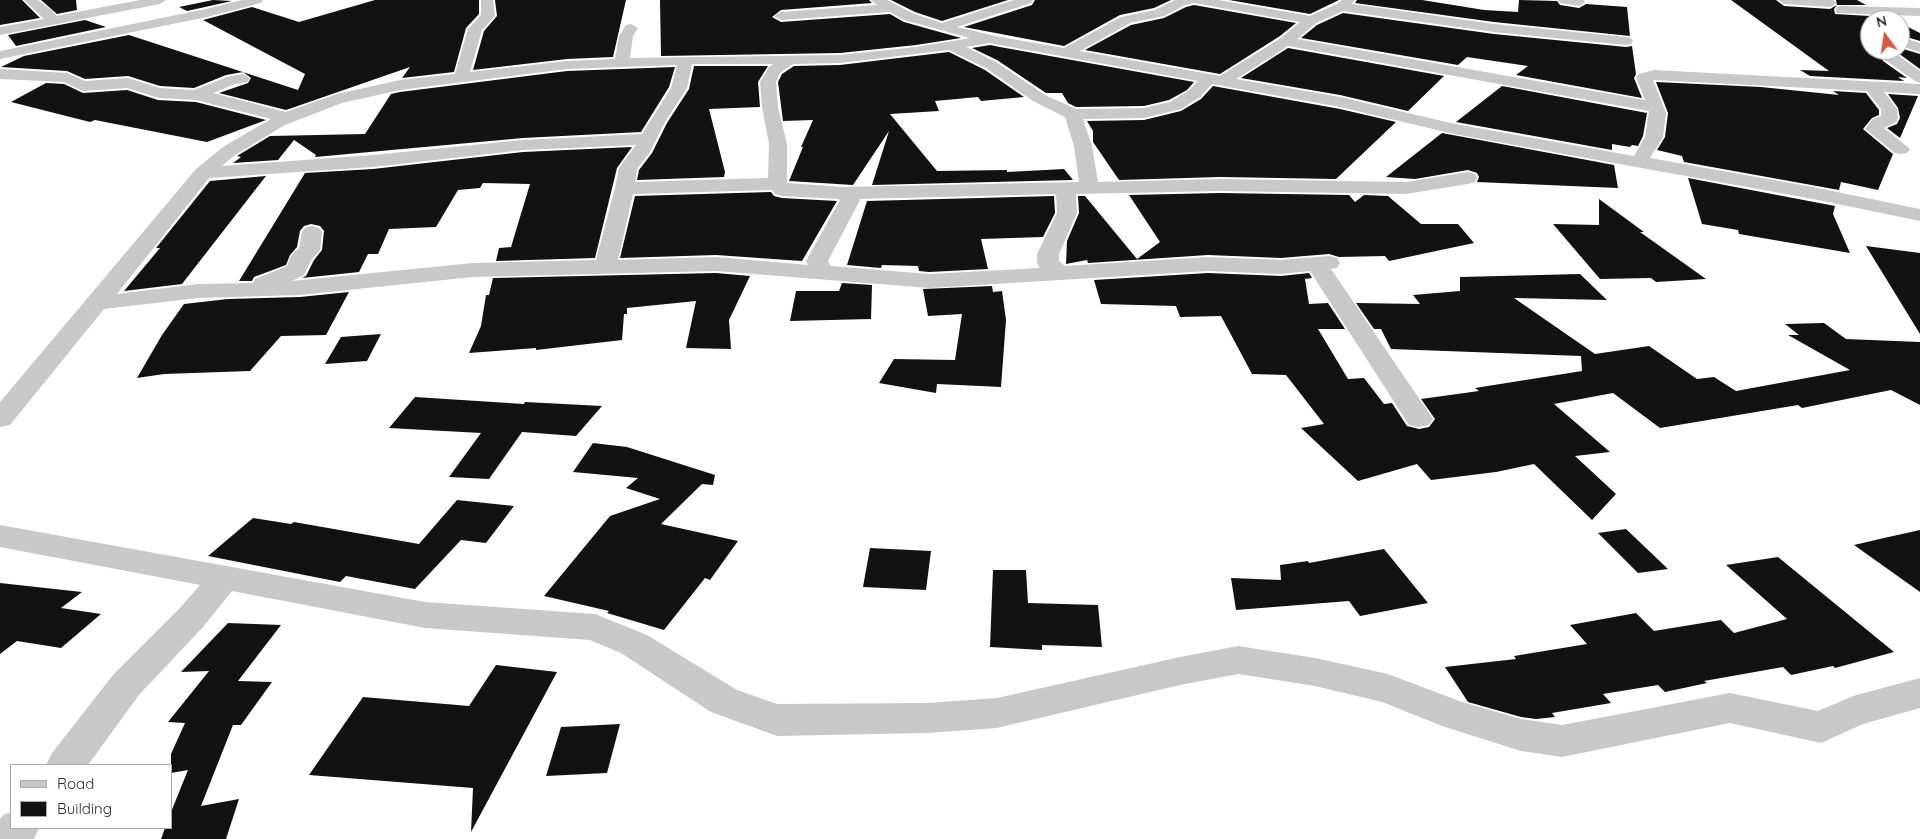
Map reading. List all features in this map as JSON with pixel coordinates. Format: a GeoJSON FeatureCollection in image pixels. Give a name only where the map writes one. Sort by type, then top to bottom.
{"type":"FeatureCollection","features":[{"type":"Feature","properties":{"kind":"street"},"geometry":{"type":"LineString","coordinates":[[30,0],[48,14],[51,20]]}},
{"type":"Feature","properties":{"kind":"street"},"geometry":{"type":"LineString","coordinates":[[0,31],[160,0]]}},
{"type":"Feature","properties":{"kind":"street"},"geometry":{"type":"LineString","coordinates":[[0,56],[62,41],[207,13],[257,0]]}},
{"type":"Feature","properties":{"kind":"street"},"geometry":{"type":"LineString","coordinates":[[461,78],[475,29],[488,16],[487,0]]}},
{"type":"Feature","properties":{"kind":"street"},"geometry":{"type":"LineString","coordinates":[[942,27],[1027,0]]}},
{"type":"Feature","properties":{"kind":"street"},"geometry":{"type":"LineString","coordinates":[[1066,53],[1126,20],[1159,14],[1181,2],[1191,0]]}},
{"type":"Feature","properties":{"kind":"street"},"geometry":{"type":"LineString","coordinates":[[1196,0],[1311,20]]}},
{"type":"Feature","properties":{"kind":"street"},"geometry":{"type":"LineString","coordinates":[[1564,0],[1579,2]]}},
{"type":"Feature","properties":{"kind":"street"},"geometry":{"type":"LineString","coordinates":[[1784,0],[1829,1],[1860,19]]}},
{"type":"Feature","properties":{"kind":"street"},"geometry":{"type":"LineString","coordinates":[[781,16],[884,4],[909,17],[989,38],[1387,112],[1454,129],[1920,215]]}},
{"type":"Feature","properties":{"kind":"street"},"geometry":{"type":"LineString","coordinates":[[952,46],[990,65],[1039,98],[1073,114],[1144,113],[1175,106],[1216,79],[1286,41],[1311,20],[1345,4],[1504,29],[1626,41]]}},
{"type":"Feature","properties":{"kind":"street"},"geometry":{"type":"LineString","coordinates":[[1842,10],[1920,12]]}},
{"type":"Feature","properties":{"kind":"street"},"geometry":{"type":"LineString","coordinates":[[622,61],[626,36],[631,28]]}},
{"type":"Feature","properties":{"kind":"street"},"geometry":{"type":"LineString","coordinates":[[0,419],[203,173],[230,151],[288,118],[337,99],[369,91],[567,65],[622,61],[840,59],[952,46],[989,38]]}},
{"type":"Feature","properties":{"kind":"street"},"geometry":{"type":"LineString","coordinates":[[1286,41],[1656,107]]}},
{"type":"Feature","properties":{"kind":"street"},"geometry":{"type":"LineString","coordinates":[[605,267],[625,188],[628,168],[641,152],[657,121],[668,108],[679,88],[686,60]]}},
{"type":"Feature","properties":{"kind":"street"},"geometry":{"type":"LineString","coordinates":[[789,60],[774,70],[768,82],[770,107],[778,144],[777,184],[782,190],[844,193],[1220,185],[1406,188],[1468,178]]}},
{"type":"Feature","properties":{"kind":"street"},"geometry":{"type":"LineString","coordinates":[[1895,60],[1920,78]]}},
{"type":"Feature","properties":{"kind":"street"},"geometry":{"type":"LineString","coordinates":[[0,74],[67,78],[83,86],[128,83],[159,93],[196,95],[288,118]]}},
{"type":"Feature","properties":{"kind":"street"},"geometry":{"type":"LineString","coordinates":[[1638,162],[1654,137],[1658,112],[1644,78],[1654,75],[1920,90]]}},
{"type":"Feature","properties":{"kind":"street"},"geometry":{"type":"LineString","coordinates":[[196,95],[216,86],[242,79]]}},
{"type":"Feature","properties":{"kind":"street"},"geometry":{"type":"LineString","coordinates":[[1872,87],[1889,109],[1890,118],[1879,123],[1874,129],[1901,149]]}},
{"type":"Feature","properties":{"kind":"street"},"geometry":{"type":"LineString","coordinates":[[1073,114],[1084,146],[1089,187]]}},
{"type":"Feature","properties":{"kind":"street"},"geometry":{"type":"LineString","coordinates":[[203,173],[373,161],[523,145],[649,139]]}},
{"type":"Feature","properties":{"kind":"street"},"geometry":{"type":"LineString","coordinates":[[625,188],[777,184]]}},
{"type":"Feature","properties":{"kind":"street"},"geometry":{"type":"LineString","coordinates":[[1059,272],[1048,263],[1048,254],[1067,213],[1066,189]]}},
{"type":"Feature","properties":{"kind":"street"},"geometry":{"type":"LineString","coordinates":[[822,272],[816,261],[850,200],[844,193]]}},
{"type":"Feature","properties":{"kind":"street"},"geometry":{"type":"LineString","coordinates":[[252,288],[286,276],[296,270],[302,256],[309,250],[312,232]]}},
{"type":"Feature","properties":{"kind":"street"},"geometry":{"type":"LineString","coordinates":[[97,303],[198,291],[300,288],[473,270],[716,264],[929,281],[1208,264],[1281,267],[1322,263],[1419,419]]}},
{"type":"Feature","properties":{"kind":"street"},"geometry":{"type":"LineString","coordinates":[[0,536],[425,614],[594,626],[634,644],[724,701],[777,720],[927,718],[997,713],[1180,671],[1238,660],[1315,672],[1388,689],[1455,715],[1512,732],[1562,741],[1730,708],[1821,727],[1853,711],[1920,693]]}},
{"type":"Feature","properties":{"kind":"street"},"geometry":{"type":"LineString","coordinates":[[67,764],[126,686],[190,618],[225,577]]}},
{"type":"Feature","properties":{"kind":"building"},"geometry":{"type":"Polygon","coordinates":[[[0,0],[22,0],[40,18],[0,25],[0,0]]]}},
{"type":"Feature","properties":{"kind":"building"},"geometry":{"type":"Polygon","coordinates":[[[41,0],[76,0],[77,10],[57,14],[41,0]]]}},
{"type":"Feature","properties":{"kind":"building"},"geometry":{"type":"Polygon","coordinates":[[[213,0],[232,1],[187,11],[179,7],[213,0]]]}},
{"type":"Feature","properties":{"kind":"building"},"geometry":{"type":"Polygon","coordinates":[[[375,0],[479,0],[479,14],[466,28],[454,72],[402,78],[410,67],[286,110],[219,93],[248,83],[251,78],[243,72],[298,90],[305,74],[203,20],[252,7],[299,22],[375,0]]]}},
{"type":"Feature","properties":{"kind":"building"},"geometry":{"type":"Polygon","coordinates":[[[495,0],[626,0],[613,57],[567,59],[473,70],[484,31],[497,16],[495,0]]]}},
{"type":"Feature","properties":{"kind":"building"},"geometry":{"type":"Polygon","coordinates":[[[660,0],[869,0],[872,3],[781,10],[772,17],[781,22],[890,14],[904,22],[961,38],[840,53],[661,56],[660,0]]]}},
{"type":"Feature","properties":{"kind":"building"},"geometry":{"type":"Polygon","coordinates":[[[891,0],[1008,0],[942,21],[915,12],[891,0]]]}},
{"type":"Feature","properties":{"kind":"building"},"geometry":{"type":"Polygon","coordinates":[[[1035,0],[1171,0],[1154,8],[1120,15],[1064,46],[964,27],[1032,5],[1035,0]]]}},
{"type":"Feature","properties":{"kind":"building"},"geometry":{"type":"Polygon","coordinates":[[[1229,0],[1339,0],[1310,14],[1229,0]]]}},
{"type":"Feature","properties":{"kind":"building"},"geometry":{"type":"Polygon","coordinates":[[[1357,0],[1422,0],[1484,10],[1518,12],[1519,0],[1557,1],[1560,5],[1579,8],[1586,4],[1627,7],[1630,36],[1494,22],[1355,3],[1357,0]]]}},
{"type":"Feature","properties":{"kind":"building"},"geometry":{"type":"Polygon","coordinates":[[[1731,0],[1776,0],[1784,6],[1830,9],[1837,5],[1834,9],[1835,14],[1860,15],[1860,60],[1883,60],[1907,78],[1898,77],[1904,81],[1810,76],[1800,70],[1829,71],[1731,0]]]}},
{"type":"Feature","properties":{"kind":"building"},"geometry":{"type":"Polygon","coordinates":[[[1836,0],[1857,0],[1866,5],[1837,5],[1836,0]]]}},
{"type":"Feature","properties":{"kind":"building"},"geometry":{"type":"Polygon","coordinates":[[[1194,5],[1296,23],[1280,36],[1220,74],[1085,50],[1131,25],[1164,18],[1194,5]]]}},
{"type":"Feature","properties":{"kind":"building"},"geometry":{"type":"Polygon","coordinates":[[[1343,13],[1494,34],[1626,47],[1632,46],[1636,74],[1634,78],[1642,98],[1516,75],[1528,66],[1467,57],[1458,65],[1301,38],[1317,25],[1343,13]]]}},
{"type":"Feature","properties":{"kind":"building"},"geometry":{"type":"Polygon","coordinates":[[[85,20],[106,27],[16,46],[8,35],[85,20]]]}},
{"type":"Feature","properties":{"kind":"building"},"geometry":{"type":"Polygon","coordinates":[[[1910,28],[1920,33],[1920,41],[1910,38],[1910,28]]]}},
{"type":"Feature","properties":{"kind":"building"},"geometry":{"type":"Polygon","coordinates":[[[129,35],[243,72],[226,75],[194,88],[160,86],[128,76],[85,79],[67,71],[1,67],[24,56],[129,35]]]}},
{"type":"Feature","properties":{"kind":"building"},"geometry":{"type":"Polygon","coordinates":[[[990,45],[1194,82],[1187,90],[1169,100],[1144,106],[1076,107],[1068,103],[1062,93],[1046,93],[997,60],[972,48],[990,45]]]}},
{"type":"Feature","properties":{"kind":"building"},"geometry":{"type":"Polygon","coordinates":[[[1288,48],[1444,76],[1408,111],[1340,95],[1241,78],[1288,48]]]}},
{"type":"Feature","properties":{"kind":"building"},"geometry":{"type":"Polygon","coordinates":[[[1910,51],[1920,54],[1920,69],[1908,60],[1910,60],[1910,51]]]}},
{"type":"Feature","properties":{"kind":"building"},"geometry":{"type":"Polygon","coordinates":[[[949,52],[985,70],[1024,97],[981,101],[978,97],[935,101],[939,111],[890,114],[937,171],[1007,170],[1007,172],[1064,169],[1073,180],[872,185],[889,131],[853,185],[789,181],[813,120],[783,121],[778,82],[782,74],[794,66],[840,65],[949,52]]]}},
{"type":"Feature","properties":{"kind":"building"},"geometry":{"type":"Polygon","coordinates":[[[694,66],[768,66],[758,82],[760,107],[709,109],[725,172],[724,177],[637,180],[639,170],[652,153],[667,123],[689,89],[694,66]]]}},
{"type":"Feature","properties":{"kind":"building"},"geometry":{"type":"Polygon","coordinates":[[[675,67],[669,87],[641,132],[523,138],[315,157],[316,155],[294,140],[278,160],[233,163],[241,157],[237,156],[270,136],[365,134],[391,94],[400,92],[567,71],[675,67]]]}},
{"type":"Feature","properties":{"kind":"building"},"geometry":{"type":"Polygon","coordinates":[[[1656,82],[1761,87],[1839,95],[1833,91],[1866,93],[1879,110],[1879,115],[1872,118],[1863,129],[1893,154],[1878,190],[1841,182],[1839,190],[1684,162],[1682,156],[1657,150],[1665,137],[1668,113],[1656,82]]]}},
{"type":"Feature","properties":{"kind":"building"},"geometry":{"type":"Polygon","coordinates":[[[46,83],[64,84],[83,93],[127,90],[158,100],[196,102],[266,120],[207,142],[95,120],[90,122],[11,102],[46,83]]]}},
{"type":"Feature","properties":{"kind":"building"},"geometry":{"type":"Polygon","coordinates":[[[1213,86],[1340,109],[1396,122],[1336,179],[1220,177],[1119,180],[1093,142],[1093,131],[1087,121],[1144,120],[1181,111],[1201,99],[1213,86]]]}},
{"type":"Feature","properties":{"kind":"building"},"geometry":{"type":"Polygon","coordinates":[[[1502,86],[1647,113],[1643,136],[1638,146],[1632,145],[1630,147],[1612,144],[1612,150],[1456,122],[1502,86]]]}},
{"type":"Feature","properties":{"kind":"building"},"geometry":{"type":"Polygon","coordinates":[[[1888,94],[1918,96],[1900,138],[1887,128],[1897,124],[1900,118],[1898,108],[1888,94]]]}},
{"type":"Feature","properties":{"kind":"building"},"geometry":{"type":"Polygon","coordinates":[[[1442,133],[1614,165],[1618,188],[1477,182],[1479,177],[1477,173],[1468,170],[1415,179],[1386,177],[1442,133]]]}},
{"type":"Feature","properties":{"kind":"building"},"geometry":{"type":"Polygon","coordinates":[[[632,147],[617,168],[595,258],[496,261],[499,248],[511,247],[530,184],[483,183],[480,188],[458,190],[436,227],[389,229],[378,254],[368,254],[359,272],[302,278],[306,276],[314,260],[322,250],[324,231],[320,226],[311,224],[304,226],[300,231],[297,247],[290,255],[286,265],[254,277],[252,281],[239,281],[305,173],[373,169],[523,152],[632,147]]]}},
{"type":"Feature","properties":{"kind":"building"},"geometry":{"type":"Polygon","coordinates":[[[266,176],[182,284],[124,291],[160,248],[156,248],[210,181],[266,176]]]}},
{"type":"Feature","properties":{"kind":"building"},"geometry":{"type":"Polygon","coordinates":[[[1688,178],[1835,206],[1833,214],[1850,253],[1739,234],[1738,230],[1702,224],[1688,178]]]}},
{"type":"Feature","properties":{"kind":"building"},"geometry":{"type":"Polygon","coordinates":[[[771,192],[774,196],[782,198],[837,201],[802,261],[716,255],[620,258],[635,196],[771,192]]]}},
{"type":"Feature","properties":{"kind":"building"},"geometry":{"type":"Polygon","coordinates":[[[1220,193],[1349,195],[1355,202],[1364,195],[1388,196],[1421,224],[1458,224],[1474,243],[1389,261],[1385,256],[1339,257],[1329,254],[1281,258],[1208,255],[1088,263],[1087,260],[1066,264],[1067,241],[1079,213],[1078,196],[1085,196],[1137,259],[1160,242],[1129,195],[1220,193]]]}},
{"type":"Feature","properties":{"kind":"building"},"geometry":{"type":"Polygon","coordinates":[[[1054,196],[1055,213],[1043,237],[981,239],[988,269],[929,272],[919,271],[918,266],[882,265],[881,268],[847,265],[867,201],[1054,196]]]}},
{"type":"Feature","properties":{"kind":"building"},"geometry":{"type":"Polygon","coordinates":[[[1599,199],[1644,232],[1640,232],[1706,279],[1656,282],[1651,278],[1600,279],[1553,224],[1599,225],[1599,199]]]}},
{"type":"Feature","properties":{"kind":"building"},"geometry":{"type":"Polygon","coordinates":[[[1866,246],[1920,253],[1920,334],[1866,246]]]}},
{"type":"Feature","properties":{"kind":"building"},"geometry":{"type":"Polygon","coordinates":[[[716,273],[750,276],[729,320],[731,349],[686,348],[696,301],[627,308],[627,314],[624,314],[622,340],[536,350],[536,348],[469,353],[481,326],[486,295],[489,295],[493,278],[716,273]]]}},
{"type":"Feature","properties":{"kind":"building"},"geometry":{"type":"Polygon","coordinates":[[[1208,273],[1281,276],[1309,273],[1312,278],[1305,279],[1309,304],[1328,303],[1345,329],[1318,329],[1348,379],[1364,378],[1384,404],[1392,403],[1407,426],[1419,429],[1429,427],[1435,419],[1421,399],[1479,391],[1475,388],[1582,371],[1581,356],[1391,349],[1381,329],[1374,329],[1356,303],[1420,304],[1413,295],[1460,291],[1460,277],[1580,274],[1607,300],[1514,298],[1595,354],[1649,346],[1697,379],[1714,377],[1736,391],[1850,370],[1788,335],[1799,335],[1785,324],[1824,323],[1846,339],[1920,342],[1920,405],[1891,390],[1802,408],[1798,405],[1660,428],[1613,393],[1554,404],[1610,452],[1575,456],[1616,494],[1592,520],[1534,464],[1496,472],[1431,480],[1417,464],[1358,481],[1301,428],[1324,424],[1286,375],[1252,374],[1221,316],[1180,317],[1176,306],[1101,304],[1094,280],[1208,273]]]}},
{"type":"Feature","properties":{"kind":"building"},"geometry":{"type":"Polygon","coordinates":[[[842,283],[872,285],[871,319],[790,321],[796,291],[839,291],[842,283]]]}},
{"type":"Feature","properties":{"kind":"building"},"geometry":{"type":"Polygon","coordinates":[[[992,286],[993,292],[1002,291],[1006,320],[1001,387],[937,384],[936,393],[879,383],[894,359],[955,360],[962,314],[928,316],[923,289],[992,286]]]}},
{"type":"Feature","properties":{"kind":"building"},"geometry":{"type":"Polygon","coordinates":[[[349,292],[326,335],[281,336],[250,371],[164,374],[137,378],[162,335],[184,304],[228,299],[300,297],[349,292]]]}},
{"type":"Feature","properties":{"kind":"building"},"geometry":{"type":"Polygon","coordinates":[[[381,334],[367,361],[325,364],[341,337],[381,334]]]}},
{"type":"Feature","properties":{"kind":"building"},"geometry":{"type":"Polygon","coordinates":[[[415,397],[524,404],[525,402],[602,406],[576,436],[522,432],[489,479],[449,477],[481,433],[389,428],[415,397]]]}},
{"type":"Feature","properties":{"kind":"building"},"geometry":{"type":"Polygon","coordinates":[[[593,443],[627,447],[715,475],[713,485],[702,484],[661,524],[738,541],[710,580],[705,578],[664,630],[607,613],[609,611],[544,596],[610,516],[660,499],[626,488],[638,478],[573,472],[593,443]]]}},
{"type":"Feature","properties":{"kind":"building"},"geometry":{"type":"Polygon","coordinates":[[[457,500],[514,506],[486,543],[461,540],[415,589],[346,576],[340,582],[208,556],[253,518],[291,524],[294,522],[419,544],[457,500]]]}},
{"type":"Feature","properties":{"kind":"building"},"geometry":{"type":"Polygon","coordinates":[[[1626,529],[1668,569],[1638,573],[1598,533],[1626,529]]]}},
{"type":"Feature","properties":{"kind":"building"},"geometry":{"type":"Polygon","coordinates":[[[1920,530],[1920,592],[1854,545],[1884,538],[1920,530]]]}},
{"type":"Feature","properties":{"kind":"building"},"geometry":{"type":"Polygon","coordinates":[[[870,548],[931,551],[926,590],[863,587],[870,548]]]}},
{"type":"Feature","properties":{"kind":"building"},"geometry":{"type":"Polygon","coordinates":[[[1384,549],[1428,603],[1360,616],[1349,601],[1236,610],[1231,578],[1281,580],[1280,565],[1308,561],[1309,563],[1384,549]]]}},
{"type":"Feature","properties":{"kind":"building"},"geometry":{"type":"Polygon","coordinates":[[[1778,557],[1894,652],[1835,668],[1833,666],[1791,675],[1783,667],[1704,681],[1707,683],[1665,692],[1658,685],[1603,694],[1611,703],[1552,713],[1555,717],[1536,719],[1521,717],[1468,702],[1445,667],[1516,659],[1514,656],[1587,644],[1570,625],[1636,613],[1654,631],[1721,620],[1734,633],[1787,619],[1726,565],[1778,557]]]}},
{"type":"Feature","properties":{"kind":"building"},"geometry":{"type":"Polygon","coordinates":[[[993,570],[1026,570],[1028,603],[1098,605],[1102,647],[1042,645],[1042,650],[990,647],[993,570]]]}},
{"type":"Feature","properties":{"kind":"building"},"geometry":{"type":"Polygon","coordinates":[[[0,583],[82,592],[61,608],[101,614],[61,648],[17,641],[0,654],[0,583]]]}},
{"type":"Feature","properties":{"kind":"building"},"geometry":{"type":"Polygon","coordinates":[[[228,623],[281,625],[238,681],[272,682],[241,725],[233,725],[201,806],[239,799],[226,839],[161,839],[165,829],[172,829],[172,810],[188,770],[172,773],[171,754],[185,723],[168,722],[209,671],[181,672],[228,623]]]}},
{"type":"Feature","properties":{"kind":"building"},"geometry":{"type":"Polygon","coordinates":[[[496,665],[557,672],[471,832],[473,788],[309,775],[363,697],[469,706],[496,665]]]}},
{"type":"Feature","properties":{"kind":"building"},"geometry":{"type":"Polygon","coordinates":[[[620,724],[607,773],[546,776],[561,727],[620,724]]]}}]}
